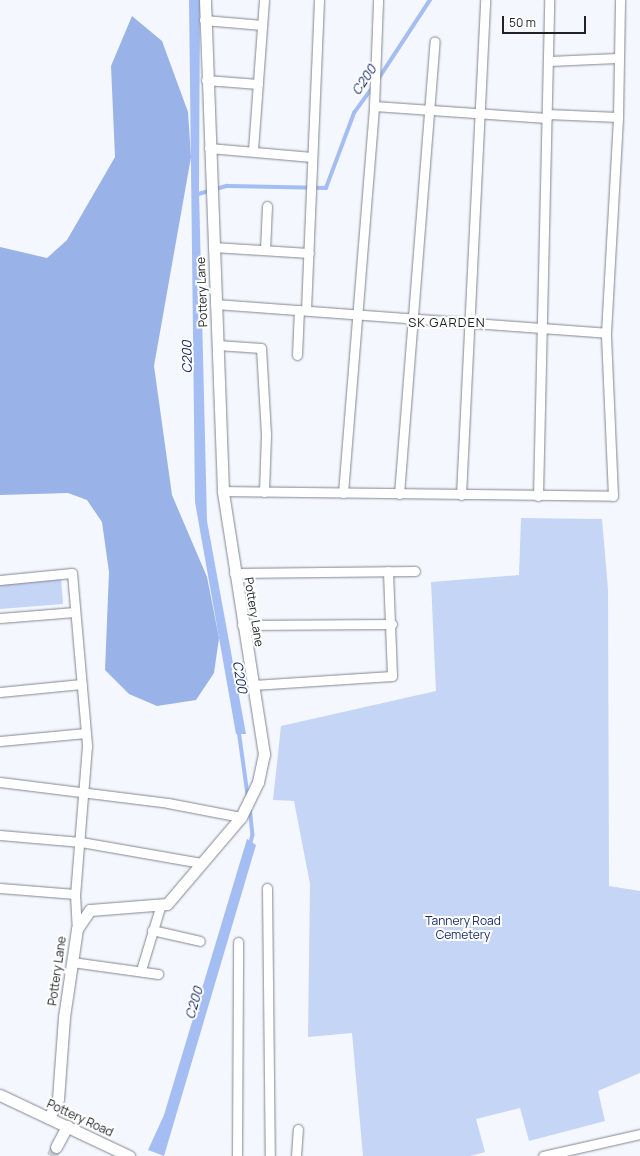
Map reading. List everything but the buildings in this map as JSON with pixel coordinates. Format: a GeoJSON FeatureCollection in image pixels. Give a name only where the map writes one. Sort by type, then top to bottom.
{"type":"FeatureCollection","features":[{"type":"Feature","properties":{"kind":"street","name":"Pottery Lane"},"geometry":{"type":"LineString","coordinates":[[49,1118],[58,1099],[72,962],[77,929],[90,910],[167,904],[240,817],[254,786],[264,754],[242,625],[223,491],[206,80],[204,20],[205,0]]}},
{"type":"Feature","properties":{"kind":"street"},"geometry":{"type":"LineString","coordinates":[[253,150],[264,0]]}},
{"type":"Feature","properties":{"kind":"street"},"geometry":{"type":"LineString","coordinates":[[297,355],[309,253],[319,0]]}},
{"type":"Feature","properties":{"kind":"street"},"geometry":{"type":"LineString","coordinates":[[343,493],[374,106],[378,0]]}},
{"type":"Feature","properties":{"kind":"street"},"geometry":{"type":"LineString","coordinates":[[461,495],[481,113],[485,0]]}},
{"type":"Feature","properties":{"kind":"street"},"geometry":{"type":"LineString","coordinates":[[538,496],[540,327],[549,0]]}},
{"type":"Feature","properties":{"kind":"street"},"geometry":{"type":"LineString","coordinates":[[223,491],[613,496],[606,333],[618,117],[620,0]]}},
{"type":"Feature","properties":{"kind":"street"},"geometry":{"type":"LineString","coordinates":[[204,20],[262,26]]}},
{"type":"Feature","properties":{"kind":"street"},"geometry":{"type":"LineString","coordinates":[[400,494],[411,318],[435,41]]}},
{"type":"Feature","properties":{"kind":"street"},"geometry":{"type":"LineString","coordinates":[[548,62],[618,58]]}},
{"type":"Feature","properties":{"kind":"street"},"geometry":{"type":"LineString","coordinates":[[206,80],[258,84]]}},
{"type":"Feature","properties":{"kind":"street"},"geometry":{"type":"LineString","coordinates":[[374,106],[547,116],[618,117]]}},
{"type":"Feature","properties":{"kind":"street"},"geometry":{"type":"LineString","coordinates":[[209,148],[253,150],[312,156]]}},
{"type":"Feature","properties":{"kind":"street"},"geometry":{"type":"LineString","coordinates":[[265,250],[267,206]]}},
{"type":"Feature","properties":{"kind":"street"},"geometry":{"type":"LineString","coordinates":[[213,247],[309,253]]}},
{"type":"Feature","properties":{"kind":"street"},"geometry":{"type":"LineString","coordinates":[[215,304],[606,333]]}},
{"type":"Feature","properties":{"kind":"street"},"geometry":{"type":"LineString","coordinates":[[217,345],[261,348],[266,434],[264,492]]}},
{"type":"Feature","properties":{"kind":"street"},"geometry":{"type":"LineString","coordinates":[[253,685],[392,676],[392,624],[388,571]]}},
{"type":"Feature","properties":{"kind":"street"},"geometry":{"type":"LineString","coordinates":[[234,572],[415,571]]}},
{"type":"Feature","properties":{"kind":"street"},"geometry":{"type":"LineString","coordinates":[[0,580],[72,573],[86,733],[85,794],[75,894],[77,929]]}},
{"type":"Feature","properties":{"kind":"street"},"geometry":{"type":"LineString","coordinates":[[0,618],[75,612]]}},
{"type":"Feature","properties":{"kind":"street"},"geometry":{"type":"LineString","coordinates":[[242,625],[392,624]]}},
{"type":"Feature","properties":{"kind":"street"},"geometry":{"type":"LineString","coordinates":[[0,692],[82,684]]}},
{"type":"Feature","properties":{"kind":"street"},"geometry":{"type":"LineString","coordinates":[[0,741],[86,733]]}},
{"type":"Feature","properties":{"kind":"street"},"geometry":{"type":"LineString","coordinates":[[0,782],[85,794],[168,803],[240,817]]}},
{"type":"Feature","properties":{"kind":"street"},"geometry":{"type":"LineString","coordinates":[[0,835],[81,842],[201,863]]}},
{"type":"Feature","properties":{"kind":"street"},"geometry":{"type":"LineString","coordinates":[[0,888],[75,894]]}},
{"type":"Feature","properties":{"kind":"street"},"geometry":{"type":"LineString","coordinates":[[268,888],[270,1156]]}},
{"type":"Feature","properties":{"kind":"street"},"geometry":{"type":"LineString","coordinates":[[141,970],[161,904]]}},
{"type":"Feature","properties":{"kind":"street"},"geometry":{"type":"LineString","coordinates":[[152,930],[200,941]]}},
{"type":"Feature","properties":{"kind":"street"},"geometry":{"type":"LineString","coordinates":[[237,1156],[238,942]]}},
{"type":"Feature","properties":{"kind":"street"},"geometry":{"type":"LineString","coordinates":[[72,962],[141,970],[158,974]]}},
{"type":"Feature","properties":{"kind":"street","name":"Pottery Road"},"geometry":{"type":"LineString","coordinates":[[0,1095],[129,1156]]}},
{"type":"Feature","properties":{"kind":"street"},"geometry":{"type":"LineString","coordinates":[[56,1147],[67,1126]]}},
{"type":"Feature","properties":{"kind":"street"},"geometry":{"type":"LineString","coordinates":[[296,1156],[298,1129]]}},
{"type":"Feature","properties":{"kind":"street"},"geometry":{"type":"LineString","coordinates":[[543,1156],[640,1134]]}},
{"type":"Feature","properties":{"kind":"green space","name":"Tannery Road Cemetery"},"geometry":{"type":"Polygon","coordinates":[[[521,518],[602,519],[608,589],[609,886],[640,891],[640,1073],[598,1091],[605,1121],[529,1141],[520,1108],[476,1119],[485,1152],[470,1156],[363,1156],[352,1033],[308,1037],[310,884],[294,801],[273,800],[281,726],[436,691],[431,582],[519,575],[521,518]]]}},
{"type":"Feature","properties":{"kind":"green space"},"geometry":{"type":"Polygon","coordinates":[[[61,578],[63,604],[0,609],[0,583],[61,578]]]}},
{"type":"Feature","properties":{"kind":"shaded area"},"geometry":{"type":"Polygon","coordinates":[[[189,0],[200,0],[199,190],[207,521],[246,734],[236,734],[195,502],[189,0]]]}},
{"type":"Feature","properties":{"kind":"shaded area"},"geometry":{"type":"Polygon","coordinates":[[[132,16],[162,41],[188,112],[191,157],[154,366],[172,495],[207,577],[219,638],[214,673],[196,700],[157,706],[129,694],[105,670],[109,572],[102,522],[87,500],[68,493],[0,495],[0,247],[47,258],[67,240],[115,157],[111,66],[132,16]]]}},
{"type":"Feature","properties":{"kind":"shaded area"},"geometry":{"type":"Polygon","coordinates":[[[247,839],[256,845],[164,1156],[148,1150],[164,1115],[247,839]]]}},
{"type":"Feature","properties":{"kind":"waterway","name":"C200"},"geometry":{"type":"LineString","coordinates":[[377,81],[430,0]]}},
{"type":"Feature","properties":{"kind":"waterway","name":"C200"},"geometry":{"type":"LineString","coordinates":[[195,195],[227,186],[326,188],[354,113],[372,88]]}},
{"type":"Feature","properties":{"kind":"waterway","name":"C200"},"geometry":{"type":"LineString","coordinates":[[239,730],[248,795]]}},
{"type":"Feature","properties":{"kind":"waterway","name":"C200"},"geometry":{"type":"LineString","coordinates":[[250,807],[253,835],[250,846]]}},
{"type":"Feature","properties":{"kind":"tunnel"},"geometry":{"type":"LineString","coordinates":[[52,1156],[56,1147]]}},
{"type":"Feature","properties":{"kind":"district","name":"SK GARDEN"},"geometry":{"type":"Point","coordinates":[447,322]}}]}
